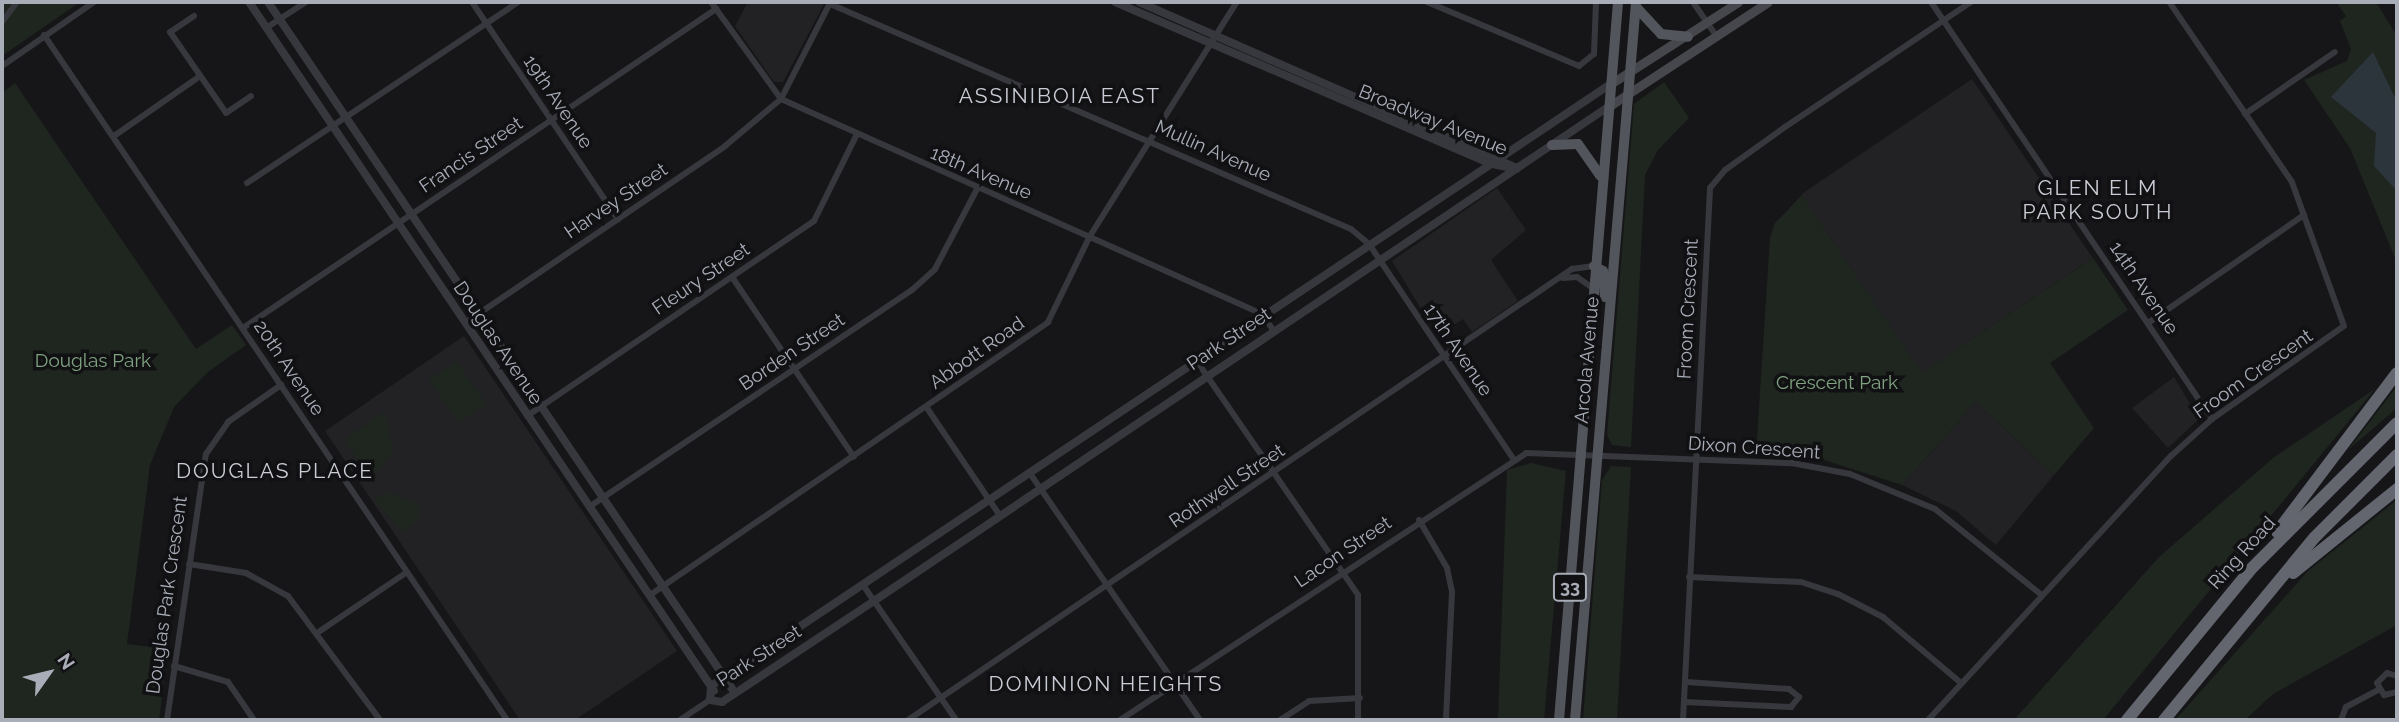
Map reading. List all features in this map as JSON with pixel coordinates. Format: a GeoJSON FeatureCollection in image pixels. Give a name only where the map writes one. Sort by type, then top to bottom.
{"type":"FeatureCollection","features":[{"type":"Feature","properties":{"kind":"highway"},"geometry":{"type":"LineString","coordinates":[[2250,569],[2397,373]]}},
{"type":"Feature","properties":{"kind":"highway","name":"Ring Road"},"geometry":{"type":"LineString","coordinates":[[2127,720],[2250,569],[2397,423]]}},
{"type":"Feature","properties":{"kind":"highway"},"geometry":{"type":"LineString","coordinates":[[2164,720],[2315,537],[2397,455]]}},
{"type":"Feature","properties":{"kind":"highway"},"geometry":{"type":"LineString","coordinates":[[2255,610],[2397,489]]}},
{"type":"Feature","properties":{"kind":"main road","name":"Arcola Avenue"},"geometry":{"type":"LineString","coordinates":[[1559,720],[1601,178],[1618,2]]}},
{"type":"Feature","properties":{"kind":"main road","name":"Park Street"},"geometry":{"type":"LineString","coordinates":[[1612,83],[1688,37],[1738,2]]}},
{"type":"Feature","properties":{"kind":"main road","name":"Park Street"},"geometry":{"type":"LineString","coordinates":[[1608,107],[1768,2]]}},
{"type":"Feature","properties":{"kind":"main road","name":"Arcola Avenue"},"geometry":{"type":"LineString","coordinates":[[1575,720],[1636,5]]}},
{"type":"Feature","properties":{"kind":"main road"},"geometry":{"type":"LineString","coordinates":[[1636,5],[1661,34],[1688,37]]}},
{"type":"Feature","properties":{"kind":"main road"},"geometry":{"type":"LineString","coordinates":[[1552,145],[1578,145],[1601,178]]}},
{"type":"Feature","properties":{"kind":"main road"},"geometry":{"type":"LineString","coordinates":[[1594,266],[1603,271],[1607,326]]}},
{"type":"Feature","properties":{"kind":"street"},"geometry":{"type":"LineString","coordinates":[[2,22],[18,2]]}},
{"type":"Feature","properties":{"kind":"street"},"geometry":{"type":"LineString","coordinates":[[2,66],[94,2]]}},
{"type":"Feature","properties":{"kind":"street","name":"Douglas Avenue"},"geometry":{"type":"LineString","coordinates":[[249,2],[722,702]]}},
{"type":"Feature","properties":{"kind":"street","name":"Douglas Avenue"},"geometry":{"type":"LineString","coordinates":[[268,2],[735,693]]}},
{"type":"Feature","properties":{"kind":"street"},"geometry":{"type":"LineString","coordinates":[[266,28],[306,2]]}},
{"type":"Feature","properties":{"kind":"street","name":"19th Avenue"},"geometry":{"type":"LineString","coordinates":[[472,2],[618,219]]}},
{"type":"Feature","properties":{"kind":"street"},"geometry":{"type":"LineString","coordinates":[[247,183],[518,2]]}},
{"type":"Feature","properties":{"kind":"street","name":"18th Avenue"},"geometry":{"type":"LineString","coordinates":[[711,2],[781,99],[856,136],[1090,236],[1262,314]]}},
{"type":"Feature","properties":{"kind":"street","name":"Broadway Avenue"},"geometry":{"type":"LineString","coordinates":[[1115,2],[1488,163],[1516,169]]}},
{"type":"Feature","properties":{"kind":"street","name":"Broadway Avenue"},"geometry":{"type":"LineString","coordinates":[[1139,2],[1498,156],[1516,169]]}},
{"type":"Feature","properties":{"kind":"street","name":"Abbott Road"},"geometry":{"type":"LineString","coordinates":[[650,595],[927,408],[1048,322],[1090,236],[1237,2]]}},
{"type":"Feature","properties":{"kind":"street"},"geometry":{"type":"LineString","coordinates":[[1427,2],[1579,66],[1594,54],[1596,2]]}},
{"type":"Feature","properties":{"kind":"street"},"geometry":{"type":"LineString","coordinates":[[1693,2],[1717,37]]}},
{"type":"Feature","properties":{"kind":"street","name":"14th Avenue"},"geometry":{"type":"LineString","coordinates":[[1931,2],[2212,419]]}},
{"type":"Feature","properties":{"kind":"street"},"geometry":{"type":"LineString","coordinates":[[1943,20],[1970,2]]}},
{"type":"Feature","properties":{"kind":"street","name":"Froom Crescent"},"geometry":{"type":"LineString","coordinates":[[1928,720],[2039,593],[2212,419],[2344,326],[2292,182],[2169,2]]}},
{"type":"Feature","properties":{"kind":"street"},"geometry":{"type":"LineString","coordinates":[[781,99],[830,3]]}},
{"type":"Feature","properties":{"kind":"street","name":"Mullin Avenue"},"geometry":{"type":"LineString","coordinates":[[830,3],[1351,229],[1368,244],[1380,260]]}},
{"type":"Feature","properties":{"kind":"street","name":"Francis Street"},"geometry":{"type":"LineString","coordinates":[[243,328],[716,9]]}},
{"type":"Feature","properties":{"kind":"street"},"geometry":{"type":"LineString","coordinates":[[194,16],[170,32],[226,113],[251,96]]}},
{"type":"Feature","properties":{"kind":"street","name":"Froom Crescent"},"geometry":{"type":"LineString","coordinates":[[1683,720],[1695,459],[1715,180],[1943,20]]}},
{"type":"Feature","properties":{"kind":"street","name":"20th Avenue"},"geometry":{"type":"LineString","coordinates":[[44,35],[507,720]]}},
{"type":"Feature","properties":{"kind":"street"},"geometry":{"type":"LineString","coordinates":[[2245,114],[2335,52]]}},
{"type":"Feature","properties":{"kind":"street"},"geometry":{"type":"LineString","coordinates":[[114,136],[200,76]]}},
{"type":"Feature","properties":{"kind":"street","name":"Park Street"},"geometry":{"type":"LineString","coordinates":[[710,701],[711,687],[724,677],[1195,358],[1612,83]]}},
{"type":"Feature","properties":{"kind":"street","name":"Harvey Street"},"geometry":{"type":"LineString","coordinates":[[465,323],[618,219],[781,99]]}},
{"type":"Feature","properties":{"kind":"street","name":"Park Street"},"geometry":{"type":"LineString","coordinates":[[680,720],[710,701],[722,702],[1608,107]]}},
{"type":"Feature","properties":{"kind":"street","name":"Fleury Street"},"geometry":{"type":"LineString","coordinates":[[527,416],[814,221],[856,136]]}},
{"type":"Feature","properties":{"kind":"street","name":"Borden Street"},"geometry":{"type":"LineString","coordinates":[[589,507],[795,369],[935,269],[977,189]]}},
{"type":"Feature","properties":{"kind":"street"},"geometry":{"type":"LineString","coordinates":[[2148,323],[2304,215]]}},
{"type":"Feature","properties":{"kind":"street","name":"17th Avenue"},"geometry":{"type":"LineString","coordinates":[[1380,260],[1512,457]]}},
{"type":"Feature","properties":{"kind":"street","name":"Rothwell Street"},"geometry":{"type":"LineString","coordinates":[[908,720],[1583,263],[1594,266]]}},
{"type":"Feature","properties":{"kind":"street"},"geometry":{"type":"LineString","coordinates":[[732,277],[854,457]]}},
{"type":"Feature","properties":{"kind":"street"},"geometry":{"type":"LineString","coordinates":[[1563,278],[1577,277],[1593,288]]}},
{"type":"Feature","properties":{"kind":"street"},"geometry":{"type":"LineString","coordinates":[[1262,314],[1273,330]]}},
{"type":"Feature","properties":{"kind":"street"},"geometry":{"type":"LineString","coordinates":[[1195,358],[1358,595],[1358,720]]}},
{"type":"Feature","properties":{"kind":"street","name":"Douglas Park Crescent"},"geometry":{"type":"LineString","coordinates":[[167,720],[206,454],[222,427],[281,385]]}},
{"type":"Feature","properties":{"kind":"street"},"geometry":{"type":"LineString","coordinates":[[927,408],[1000,516]]}},
{"type":"Feature","properties":{"kind":"street"},"geometry":{"type":"LineString","coordinates":[[1512,457],[1581,454],[1597,456]]}},
{"type":"Feature","properties":{"kind":"street","name":"Dixon Crescent"},"geometry":{"type":"LineString","coordinates":[[1597,456],[1793,463],[1850,474],[1935,509],[2039,593]]}},
{"type":"Feature","properties":{"kind":"street","name":"Lacon Street"},"geometry":{"type":"LineString","coordinates":[[1120,720],[1512,457]]}},
{"type":"Feature","properties":{"kind":"street"},"geometry":{"type":"LineString","coordinates":[[1029,472],[1200,720]]}},
{"type":"Feature","properties":{"kind":"street"},"geometry":{"type":"LineString","coordinates":[[1419,520],[1447,568],[1452,593],[1446,720]]}},
{"type":"Feature","properties":{"kind":"street"},"geometry":{"type":"LineString","coordinates":[[189,564],[264,580],[303,608],[380,720]]}},
{"type":"Feature","properties":{"kind":"street"},"geometry":{"type":"LineString","coordinates":[[320,631],[407,572]]}},
{"type":"Feature","properties":{"kind":"street"},"geometry":{"type":"LineString","coordinates":[[1689,577],[1801,583],[1838,594],[1883,617],[1960,682]]}},
{"type":"Feature","properties":{"kind":"street"},"geometry":{"type":"LineString","coordinates":[[863,585],[956,720]]}},
{"type":"Feature","properties":{"kind":"street"},"geometry":{"type":"LineString","coordinates":[[174,666],[228,682],[254,720]]}},
{"type":"Feature","properties":{"kind":"street"},"geometry":{"type":"LineString","coordinates":[[2378,690],[2380,676],[2397,676]]}},
{"type":"Feature","properties":{"kind":"street"},"geometry":{"type":"LineString","coordinates":[[1684,702],[1791,707],[1800,697],[1788,689],[1686,682]]}},
{"type":"Feature","properties":{"kind":"street"},"geometry":{"type":"LineString","coordinates":[[2378,690],[2388,696],[2397,692]]}},
{"type":"Feature","properties":{"kind":"street"},"geometry":{"type":"LineString","coordinates":[[2341,720],[2346,707],[2378,690]]}},
{"type":"Feature","properties":{"kind":"street"},"geometry":{"type":"LineString","coordinates":[[1280,720],[1309,701],[1360,698]]}},
{"type":"Feature","properties":{"kind":"shaded area"},"geometry":{"type":"Polygon","coordinates":[[[748,2],[825,2],[783,82],[774,82],[735,26],[748,2]]]}},
{"type":"Feature","properties":{"kind":"shaded area"},"geometry":{"type":"Polygon","coordinates":[[[2373,52],[2397,102],[2397,191],[2374,166],[2376,133],[2331,97],[2373,52]]]}},
{"type":"Feature","properties":{"kind":"shaded area"},"geometry":{"type":"Polygon","coordinates":[[[1972,79],[2093,258],[1922,373],[1801,194],[1972,79]]]}},
{"type":"Feature","properties":{"kind":"shaded area"},"geometry":{"type":"Polygon","coordinates":[[[1497,188],[1526,230],[1491,260],[1518,301],[1472,332],[1463,319],[1454,325],[1429,322],[1392,261],[1497,188]]]}},
{"type":"Feature","properties":{"kind":"shaded area"},"geometry":{"type":"Polygon","coordinates":[[[464,336],[677,651],[575,720],[520,720],[325,431],[464,336]]]}},
{"type":"Feature","properties":{"kind":"shaded area"},"geometry":{"type":"Polygon","coordinates":[[[2174,377],[2199,419],[2168,448],[2132,408],[2174,377]]]}},
{"type":"Feature","properties":{"kind":"shaded area"},"geometry":{"type":"Polygon","coordinates":[[[1976,402],[2054,475],[1996,545],[1956,511],[1902,485],[1976,402]]]}},
{"type":"Feature","properties":{"kind":"green space"},"geometry":{"type":"Polygon","coordinates":[[[2,2],[80,2],[2,56],[2,2]]]}},
{"type":"Feature","properties":{"kind":"green space"},"geometry":{"type":"Polygon","coordinates":[[[2336,2],[2376,2],[2397,36],[2397,263],[2350,148],[2304,80],[2347,61],[2351,49],[2340,21],[2346,16],[2336,2]]]}},
{"type":"Feature","properties":{"kind":"green space"},"geometry":{"type":"Polygon","coordinates":[[[1664,82],[1689,118],[1658,150],[1645,175],[1631,447],[1612,445],[1607,435],[1634,104],[1664,82]]]}},
{"type":"Feature","properties":{"kind":"green space","name":"Douglas Park"},"geometry":{"type":"Polygon","coordinates":[[[15,83],[196,349],[232,325],[246,345],[208,372],[174,407],[150,465],[127,644],[168,649],[159,720],[2,720],[2,93],[15,83]]]}},
{"type":"Feature","properties":{"kind":"green space","name":"Crescent Park"},"geometry":{"type":"Polygon","coordinates":[[[1802,195],[1922,373],[2093,258],[2128,310],[2050,363],[2094,428],[2054,475],[1976,402],[1902,485],[1815,457],[1756,454],[1770,238],[1775,223],[1802,195]]]}},
{"type":"Feature","properties":{"kind":"green space"},"geometry":{"type":"Polygon","coordinates":[[[457,361],[486,404],[458,423],[429,380],[457,361]]]}},
{"type":"Feature","properties":{"kind":"green space"},"geometry":{"type":"Polygon","coordinates":[[[2397,386],[2397,408],[2348,450],[2397,386]]]}},
{"type":"Feature","properties":{"kind":"green space"},"geometry":{"type":"Polygon","coordinates":[[[2376,388],[2103,720],[2014,720],[2159,557],[2273,458],[2376,388]]]}},
{"type":"Feature","properties":{"kind":"green space"},"geometry":{"type":"Polygon","coordinates":[[[385,411],[393,451],[373,477],[347,445],[349,436],[385,411]]]}},
{"type":"Feature","properties":{"kind":"green space"},"geometry":{"type":"Polygon","coordinates":[[[1531,463],[1566,471],[1544,720],[1498,720],[1507,470],[1531,463]]]}},
{"type":"Feature","properties":{"kind":"green space"},"geometry":{"type":"Polygon","coordinates":[[[1611,466],[1631,467],[1617,720],[1583,720],[1602,480],[1611,466]]]}},
{"type":"Feature","properties":{"kind":"green space"},"geometry":{"type":"Polygon","coordinates":[[[389,492],[420,504],[419,521],[402,532],[374,499],[389,492]]]}},
{"type":"Feature","properties":{"kind":"green space"},"geometry":{"type":"Polygon","coordinates":[[[2397,500],[2397,625],[2273,694],[2245,720],[2175,720],[2308,571],[2397,500]]]}},
{"type":"Feature","properties":{"kind":"district","name":"ASSINIBOIA EAST"},"geometry":{"type":"Point","coordinates":[1060,96]}},
{"type":"Feature","properties":{"kind":"district","name":"GLEN ELM PARK SOUTH"},"geometry":{"type":"Point","coordinates":[2098,200]}},
{"type":"Feature","properties":{"kind":"district","name":"DOUGLAS PLACE"},"geometry":{"type":"Point","coordinates":[275,471]}},
{"type":"Feature","properties":{"kind":"district","name":"DOMINION HEIGHTS"},"geometry":{"type":"Point","coordinates":[1106,684]}}]}
